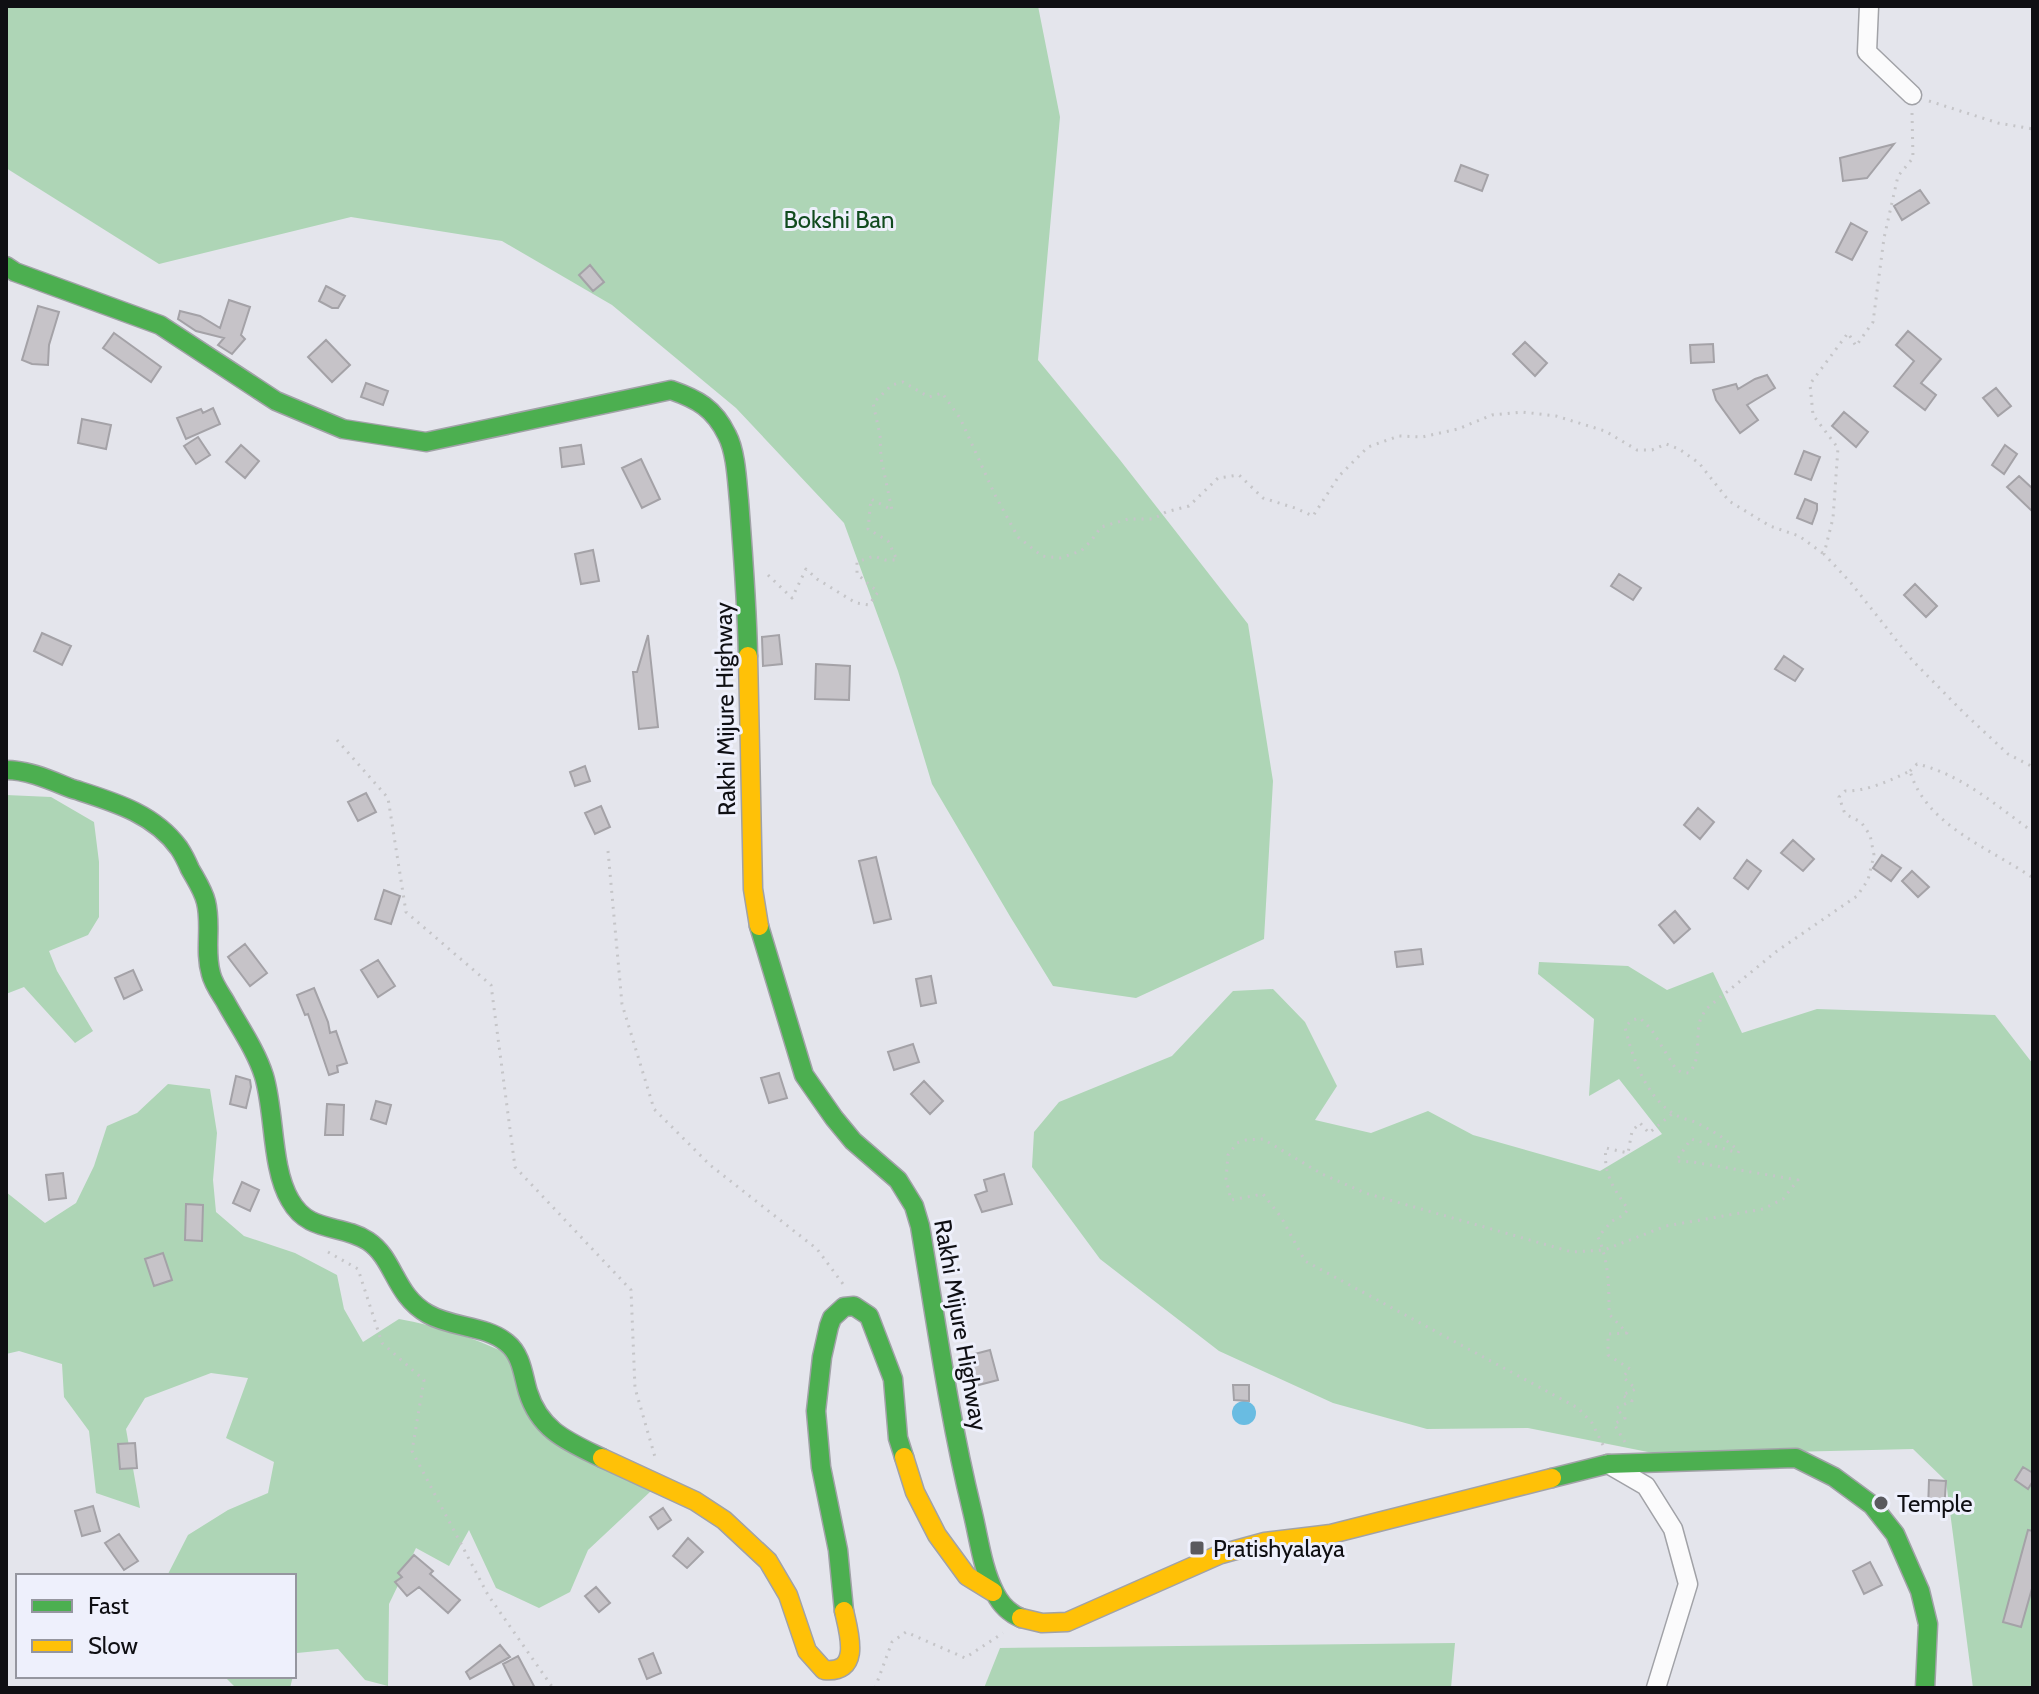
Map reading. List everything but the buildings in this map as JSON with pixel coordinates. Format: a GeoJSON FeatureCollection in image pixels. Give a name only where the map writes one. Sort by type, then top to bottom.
{"type":"FeatureCollection","features":[{"type":"Feature","properties":{"kind":"main road","name":"Rakhi Mijure Highway"},"geometry":{"type":"LineString","coordinates":[[6,266],[160,325],[276,401],[343,429],[426,442],[671,390],[694,398],[712,412],[728,436],[736,472],[746,580],[756,916],[804,1075],[853,1141],[898,1180],[914,1206],[923,1241],[965,1483],[993,1592]]}},
{"type":"Feature","properties":{"kind":"main road"},"geometry":{"type":"LineString","coordinates":[[6,770],[95,795],[143,815],[162,829],[179,848],[206,903],[211,976],[264,1076],[282,1183],[294,1210],[301,1217],[368,1241],[380,1252],[407,1297],[426,1314],[496,1336],[508,1343],[523,1369],[534,1407],[545,1425],[563,1439],[695,1501],[724,1520],[768,1561],[788,1595],[807,1651],[824,1670],[833,1671],[845,1665],[851,1645],[842,1599],[838,1550],[821,1467],[816,1411],[829,1326],[832,1318],[844,1307],[854,1306],[869,1316],[890,1368],[898,1438],[915,1492],[937,1535],[967,1576],[993,1592],[1006,1609],[1023,1620],[1048,1624],[1067,1622],[1221,1554],[1265,1542],[1331,1534],[1608,1464],[1796,1458],[1834,1477],[1872,1505],[1895,1534],[1920,1591],[1928,1624],[1925,1688]]}},
{"type":"Feature","properties":{"kind":"street"},"geometry":{"type":"LineString","coordinates":[[1869,6],[1867,52],[1912,95]]}},
{"type":"Feature","properties":{"kind":"street"},"geometry":{"type":"LineString","coordinates":[[1608,1464],[1646,1486],[1673,1529],[1688,1584],[1656,1688]]}},
{"type":"Feature","properties":{"kind":"path"},"geometry":{"type":"LineString","coordinates":[[1824,554],[1833,518],[1838,448],[1813,415],[1810,384],[1848,333],[1856,346],[1873,322],[1891,204],[1898,176],[1913,158],[1912,95],[1998,123],[2033,129]]}},
{"type":"Feature","properties":{"kind":"path"},"geometry":{"type":"LineString","coordinates":[[746,580],[760,591],[768,574],[792,598],[806,569],[856,603],[869,605],[878,592],[857,574],[857,562],[874,556],[897,560],[888,541],[868,529],[871,499],[892,510],[873,403],[892,385],[903,382],[929,397],[942,393],[960,418],[1018,537],[1042,556],[1060,558],[1081,551],[1101,527],[1128,519],[1153,519],[1189,506],[1218,478],[1239,475],[1263,498],[1313,516],[1339,476],[1368,447],[1399,436],[1422,437],[1458,429],[1492,415],[1522,412],[1556,416],[1605,431],[1637,450],[1652,450],[1666,444],[1679,449],[1699,463],[1729,501],[1770,526],[1799,536],[1824,554],[1912,660],[1964,713],[2008,754],[2033,767]]}},
{"type":"Feature","properties":{"kind":"path"},"geometry":{"type":"LineString","coordinates":[[337,740],[388,798],[406,912],[491,985],[515,1167],[631,1290],[635,1388],[664,1487]]}},
{"type":"Feature","properties":{"kind":"path"},"geometry":{"type":"LineString","coordinates":[[1608,1464],[1605,1449],[1592,1423],[1578,1408],[1305,1261],[1281,1217],[1263,1194],[1231,1200],[1226,1179],[1228,1155],[1237,1143],[1263,1139],[1322,1174],[1365,1193],[1572,1252],[1604,1250],[1666,1226],[1763,1209],[1783,1199],[1798,1180],[1676,1161],[1691,1139],[1739,1151],[1723,1136],[1673,1114],[1651,1091],[1638,1068],[1625,1027],[1632,1020],[1640,1018],[1651,1029],[1676,1069],[1689,1073],[1694,1068],[1699,1022],[1706,1009],[1777,951],[1857,896],[1868,880],[1874,855],[1870,835],[1861,822],[1845,814],[1839,797],[1845,791],[1874,786],[1910,771],[1917,764],[1955,777],[2033,832]]}},
{"type":"Feature","properties":{"kind":"path"},"geometry":{"type":"LineString","coordinates":[[1910,771],[1930,807],[1948,823],[2033,878]]}},
{"type":"Feature","properties":{"kind":"path"},"geometry":{"type":"LineString","coordinates":[[608,851],[622,1004],[654,1109],[710,1165],[817,1249],[844,1285]]}},
{"type":"Feature","properties":{"kind":"path"},"geometry":{"type":"LineString","coordinates":[[1630,1452],[1614,1424],[1625,1418],[1616,1408],[1632,1401],[1622,1395],[1636,1389],[1623,1377],[1630,1369],[1608,1355],[1608,1334],[1627,1333],[1609,1314],[1609,1278],[1604,1250],[1598,1237],[1628,1209],[1608,1178],[1604,1163],[1606,1148],[1628,1153],[1632,1131],[1640,1123],[1649,1133],[1673,1114]]}},
{"type":"Feature","properties":{"kind":"path"},"geometry":{"type":"LineString","coordinates":[[323,1249],[358,1269],[382,1343],[424,1380],[412,1451],[488,1595],[553,1688]]}},
{"type":"Feature","properties":{"kind":"path"},"geometry":{"type":"LineString","coordinates":[[875,1688],[892,1642],[906,1632],[965,1658],[1023,1620]]}},
{"type":"Feature","properties":{"kind":"green space","name":"Bokshi Ban"},"geometry":{"type":"Polygon","coordinates":[[[6,6],[1038,6],[1060,117],[1038,360],[1248,624],[1273,781],[1264,939],[1136,998],[1053,986],[932,784],[898,671],[844,523],[736,408],[612,305],[502,241],[351,217],[159,264],[6,168],[6,6]]]}},
{"type":"Feature","properties":{"kind":"green space"},"geometry":{"type":"Polygon","coordinates":[[[6,795],[51,797],[94,822],[99,862],[99,917],[88,935],[49,951],[57,971],[93,1031],[75,1043],[24,987],[6,994],[6,795]]]}},
{"type":"Feature","properties":{"kind":"green space"},"geometry":{"type":"Polygon","coordinates":[[[1539,962],[1628,966],[1667,990],[1713,972],[1742,1033],[1817,1009],[1995,1015],[2033,1064],[2033,1688],[1973,1688],[1946,1481],[1913,1449],[1663,1455],[1528,1428],[1427,1429],[1333,1403],[1219,1351],[1100,1259],[1032,1167],[1034,1132],[1059,1102],[1172,1056],[1233,991],[1273,989],[1305,1022],[1337,1086],[1315,1120],[1371,1133],[1428,1111],[1473,1135],[1600,1171],[1662,1134],[1619,1079],[1589,1096],[1594,1019],[1538,974],[1539,962]]]}},
{"type":"Feature","properties":{"kind":"green space"},"geometry":{"type":"Polygon","coordinates":[[[168,1084],[210,1089],[217,1133],[213,1180],[216,1212],[244,1236],[295,1253],[337,1275],[344,1309],[363,1342],[399,1319],[454,1333],[508,1354],[528,1413],[651,1491],[588,1550],[570,1592],[539,1608],[496,1588],[469,1530],[449,1566],[416,1548],[389,1604],[388,1686],[365,1680],[338,1649],[297,1653],[296,1658],[296,1574],[168,1574],[188,1535],[228,1510],[268,1493],[274,1462],[226,1438],[248,1378],[211,1373],[145,1398],[126,1429],[140,1508],[96,1493],[89,1431],[64,1397],[62,1364],[19,1351],[6,1354],[6,1192],[45,1223],[76,1203],[94,1166],[107,1126],[137,1113],[168,1084]]]}},
{"type":"Feature","properties":{"kind":"green space"},"geometry":{"type":"Polygon","coordinates":[[[1455,1643],[1451,1688],[984,1688],[1000,1648],[1455,1643]]]}},
{"type":"Feature","properties":{"kind":"green space"},"geometry":{"type":"Polygon","coordinates":[[[226,1678],[292,1678],[290,1688],[236,1688],[226,1678]]]}},
{"type":"Feature","properties":{"kind":"water"},"geometry":{"type":"Polygon","coordinates":[[[1244,1401],[1252,1405],[1256,1413],[1252,1421],[1244,1425],[1236,1421],[1232,1413],[1236,1405],[1244,1401]]]}},
{"type":"Feature","properties":{"kind":"traffic: fast"},"geometry":{"type":"LineString","coordinates":[[6,266],[160,325],[276,401],[343,429],[426,442],[671,390],[697,401],[722,426],[734,458],[748,656]]}},
{"type":"Feature","properties":{"kind":"traffic: fast"},"geometry":{"type":"LineString","coordinates":[[6,770],[39,776],[130,809],[157,825],[179,848],[205,898],[211,974],[261,1066],[279,1172],[290,1200],[306,1218],[368,1241],[384,1257],[408,1297],[428,1314],[489,1333],[507,1343],[519,1360],[528,1392],[540,1417],[557,1434],[602,1458]]}},
{"type":"Feature","properties":{"kind":"traffic: fast"},"geometry":{"type":"LineString","coordinates":[[759,926],[804,1075],[853,1141],[898,1180],[914,1206],[956,1440],[984,1563],[1000,1601],[1021,1618]]}},
{"type":"Feature","properties":{"kind":"traffic: fast"},"geometry":{"type":"LineString","coordinates":[[844,1611],[838,1550],[821,1467],[816,1411],[829,1326],[832,1318],[844,1307],[854,1306],[869,1316],[893,1379],[898,1438],[904,1457]]}},
{"type":"Feature","properties":{"kind":"traffic: fast"},"geometry":{"type":"LineString","coordinates":[[1552,1478],[1608,1464],[1796,1458],[1834,1477],[1872,1505],[1895,1534],[1920,1591],[1928,1624],[1925,1688]]}},
{"type":"Feature","properties":{"kind":"traffic: slow"},"geometry":{"type":"LineString","coordinates":[[748,656],[753,889],[759,926]]}},
{"type":"Feature","properties":{"kind":"traffic: slow"},"geometry":{"type":"LineString","coordinates":[[904,1457],[915,1492],[937,1535],[967,1576],[993,1592]]}},
{"type":"Feature","properties":{"kind":"traffic: slow"},"geometry":{"type":"LineString","coordinates":[[602,1458],[695,1501],[724,1520],[768,1561],[788,1595],[807,1651],[824,1670],[836,1670],[844,1666],[848,1659],[850,1640],[844,1611]]}},
{"type":"Feature","properties":{"kind":"traffic: slow"},"geometry":{"type":"LineString","coordinates":[[1021,1618],[1042,1623],[1067,1622],[1221,1554],[1265,1542],[1331,1534],[1552,1478]]}},
{"type":"Feature","properties":{"kind":"place","name":"Temple"},"geometry":{"type":"Point","coordinates":[1881,1503]}},
{"type":"Feature","properties":{"kind":"place","name":"Pratishyalaya"},"geometry":{"type":"Point","coordinates":[1197,1548]}}]}
